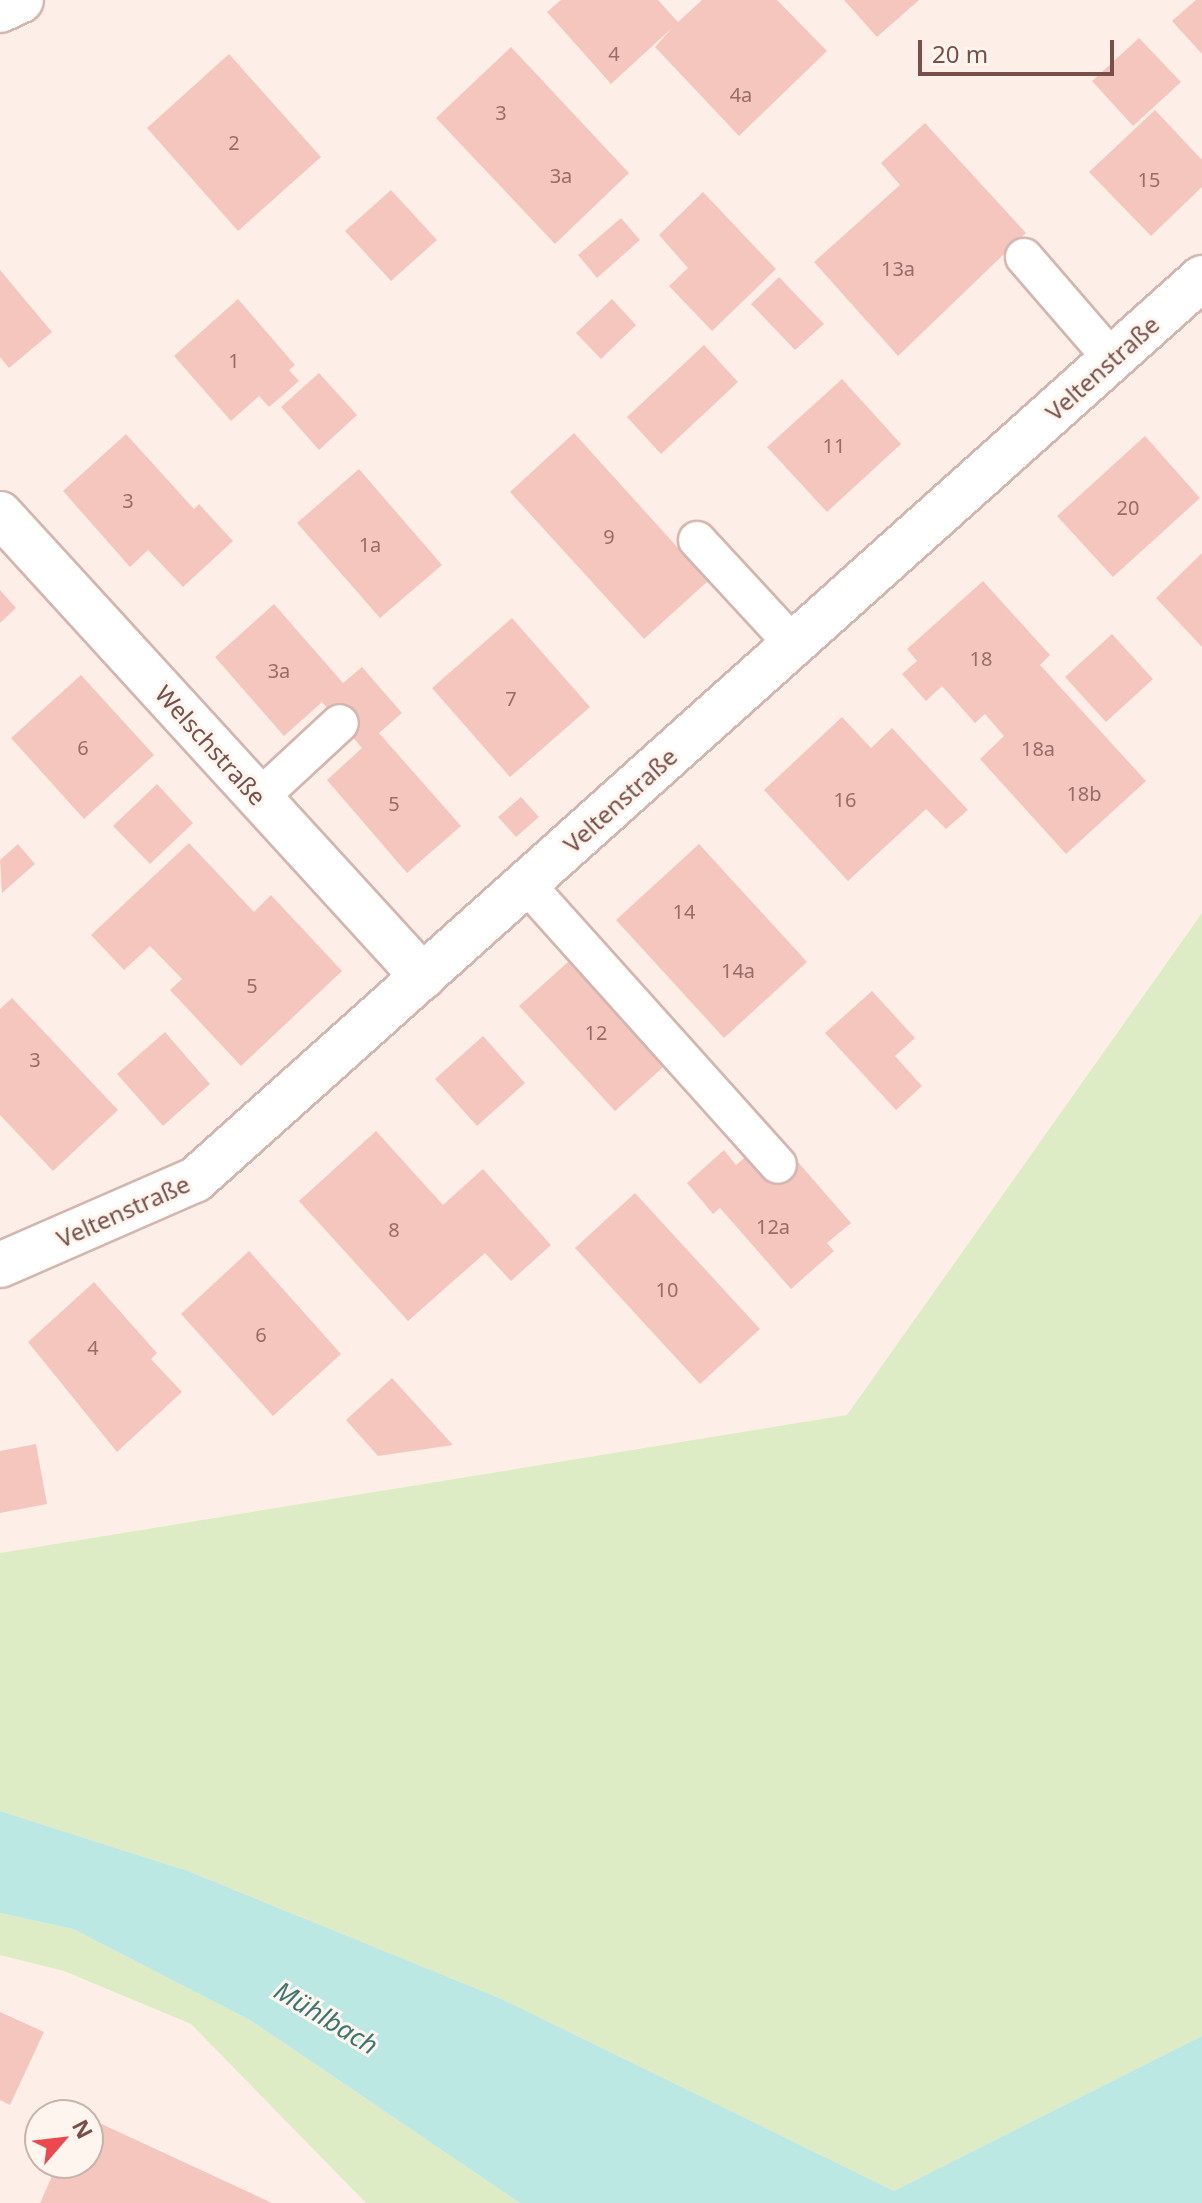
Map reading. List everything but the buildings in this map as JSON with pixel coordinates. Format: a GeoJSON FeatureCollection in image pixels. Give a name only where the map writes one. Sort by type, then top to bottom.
{"type":"FeatureCollection","features":[{"type":"Feature","properties":{"kind":"street"},"geometry":{"type":"LineString","coordinates":[[0,10],[21,0]]}},
{"type":"Feature","properties":{"kind":"street","name":"Veltenstraße"},"geometry":{"type":"LineString","coordinates":[[0,1265],[195,1180],[1202,278]]}},
{"type":"Feature","properties":{"kind":"street","name":"Welschstraße"},"geometry":{"type":"LineString","coordinates":[[0,514],[423,977]]}},
{"type":"Feature","properties":{"kind":"lane"},"geometry":{"type":"LineString","coordinates":[[1024,257],[1112,359]]}},
{"type":"Feature","properties":{"kind":"lane"},"geometry":{"type":"LineString","coordinates":[[697,540],[794,645]]}},
{"type":"Feature","properties":{"kind":"lane"},"geometry":{"type":"LineString","coordinates":[[259,798],[340,723]]}},
{"type":"Feature","properties":{"kind":"lane"},"geometry":{"type":"LineString","coordinates":[[526,884],[778,1165]]}},
{"type":"Feature","properties":{"kind":"green space"},"geometry":{"type":"Polygon","coordinates":[[[1202,913],[1202,2036],[894,2191],[502,1999],[188,1871],[0,1811],[0,1553],[847,1415],[1202,913]]]}},
{"type":"Feature","properties":{"kind":"green space"},"geometry":{"type":"Polygon","coordinates":[[[0,1913],[73,1929],[250,2020],[520,2203],[366,2203],[191,2024],[64,1971],[0,1955],[0,1913]]]}},
{"type":"Feature","properties":{"kind":"water","name":"Mühlbach"},"geometry":{"type":"Polygon","coordinates":[[[0,1811],[188,1871],[502,1999],[894,2191],[1202,2036],[1202,2203],[520,2203],[250,2020],[73,1929],[0,1913],[0,1811]]]}}]}
